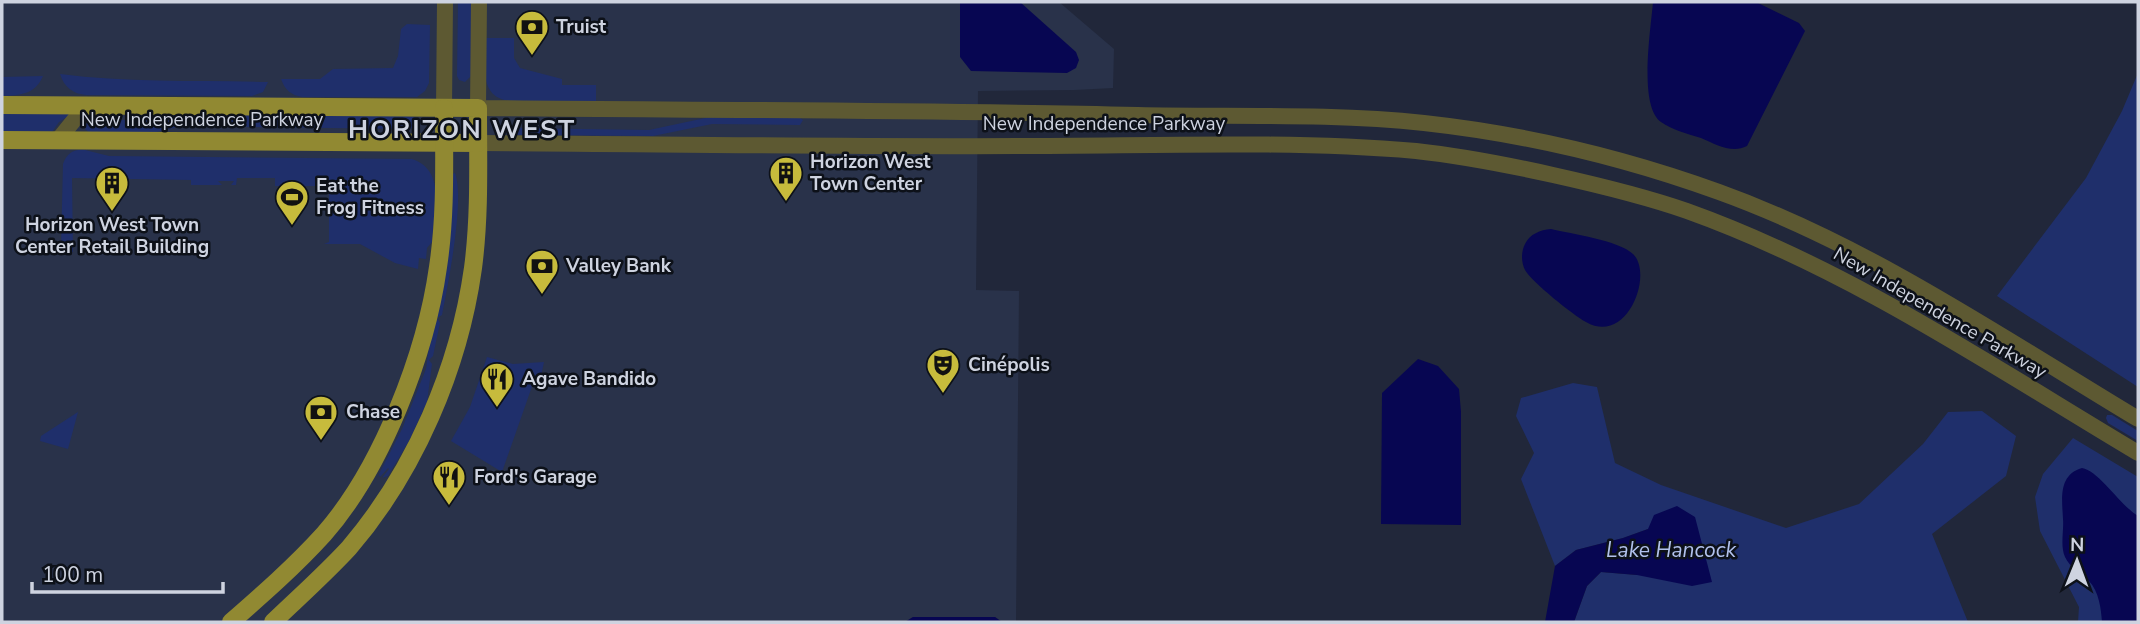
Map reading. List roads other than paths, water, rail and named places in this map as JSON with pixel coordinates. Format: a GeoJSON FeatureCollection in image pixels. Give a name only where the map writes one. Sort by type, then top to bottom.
{"type":"FeatureCollection","features":[{"type":"Feature","properties":{"kind":"main road","name":"New Independence Parkway"},"geometry":{"type":"LineString","coordinates":[[2,105],[478,108]]}},
{"type":"Feature","properties":{"kind":"main road"},"geometry":{"type":"LineString","coordinates":[[231,622],[325,533],[366,473],[390,422],[419,348],[434,291],[442,228],[444,108]]}},
{"type":"Feature","properties":{"kind":"main road"},"geometry":{"type":"LineString","coordinates":[[272,622],[350,547],[405,464],[438,400],[461,325],[472,268],[478,211],[478,108]]}},
{"type":"Feature","properties":{"kind":"main road","name":"New Independence Parkway"},"geometry":{"type":"LineString","coordinates":[[2,140],[478,143]]}},
{"type":"Feature","properties":{"kind":"street"},"geometry":{"type":"LineString","coordinates":[[444,108],[445,2]]}},
{"type":"Feature","properties":{"kind":"street"},"geometry":{"type":"LineString","coordinates":[[478,108],[479,2]]}},
{"type":"Feature","properties":{"kind":"street"},"geometry":{"type":"LineString","coordinates":[[58,140],[75,119],[109,105]]}},
{"type":"Feature","properties":{"kind":"street","name":"New Independence Parkway"},"geometry":{"type":"LineString","coordinates":[[478,108],[1025,112],[1358,118],[1423,123],[1506,135],[1617,160],[1720,192],[1799,226],[1883,267],[2138,419]]}},
{"type":"Feature","properties":{"kind":"street","name":"New Independence Parkway"},"geometry":{"type":"LineString","coordinates":[[478,143],[1016,146],[1242,144],[1420,152],[1501,164],[1610,188],[1686,211],[1782,250],[1855,285],[2138,453]]}},
{"type":"Feature","properties":{"kind":"water"},"geometry":{"type":"Polygon","coordinates":[[[960,2],[1020,2],[1076,52],[1079,60],[1076,68],[1067,73],[971,71],[960,57],[960,2]]]}},
{"type":"Feature","properties":{"kind":"water"},"geometry":{"type":"Polygon","coordinates":[[[1653,2],[1756,2],[1799,23],[1805,31],[1747,146],[1730,149],[1680,132],[1661,122],[1654,113],[1648,84],[1653,2]]]}},
{"type":"Feature","properties":{"kind":"water"},"geometry":{"type":"Polygon","coordinates":[[[1551,229],[1606,241],[1633,254],[1639,264],[1638,291],[1633,304],[1614,324],[1601,327],[1586,322],[1553,298],[1525,270],[1522,260],[1525,244],[1536,233],[1551,229]]]}},
{"type":"Feature","properties":{"kind":"water"},"geometry":{"type":"Polygon","coordinates":[[[1418,359],[1438,366],[1459,389],[1461,525],[1381,524],[1382,393],[1418,359]]]}},
{"type":"Feature","properties":{"kind":"water"},"geometry":{"type":"Polygon","coordinates":[[[2082,468],[2089,470],[2102,481],[2138,516],[2138,622],[2102,622],[2095,590],[2065,557],[2062,543],[2063,489],[2069,476],[2082,468]]]}},
{"type":"Feature","properties":{"kind":"water","name":"Lake Hancock"},"geometry":{"type":"Polygon","coordinates":[[[1677,506],[1695,517],[1712,582],[1692,586],[1637,575],[1601,572],[1587,586],[1574,622],[1545,622],[1555,566],[1576,550],[1648,529],[1654,515],[1677,506]]]}},
{"type":"Feature","properties":{"kind":"water"},"geometry":{"type":"Polygon","coordinates":[[[913,617],[995,617],[1002,622],[905,622],[913,617]]]}},
{"type":"Feature","properties":{"kind":"place","name":"Truist"},"geometry":{"type":"Point","coordinates":[532,57]}},
{"type":"Feature","properties":{"kind":"place","name":"Horizon West Town Center"},"geometry":{"type":"Point","coordinates":[786,203]}},
{"type":"Feature","properties":{"kind":"place","name":"Horizon West Town Center Retail Building"},"geometry":{"type":"Point","coordinates":[112,213]}},
{"type":"Feature","properties":{"kind":"place","name":"Eat the Frog Fitness"},"geometry":{"type":"Point","coordinates":[292,227]}},
{"type":"Feature","properties":{"kind":"place","name":"Valley Bank"},"geometry":{"type":"Point","coordinates":[542,296]}},
{"type":"Feature","properties":{"kind":"place","name":"Cinépolis"},"geometry":{"type":"Point","coordinates":[943,395]}},
{"type":"Feature","properties":{"kind":"place","name":"Agave Bandido"},"geometry":{"type":"Point","coordinates":[497,409]}},
{"type":"Feature","properties":{"kind":"place","name":"Chase"},"geometry":{"type":"Point","coordinates":[321,442]}},
{"type":"Feature","properties":{"kind":"place","name":"Ford's Garage"},"geometry":{"type":"Point","coordinates":[449,507]}},
{"type":"Feature","properties":{"kind":"district","name":"HORIZON WEST"},"geometry":{"type":"Point","coordinates":[462,129]}}]}
